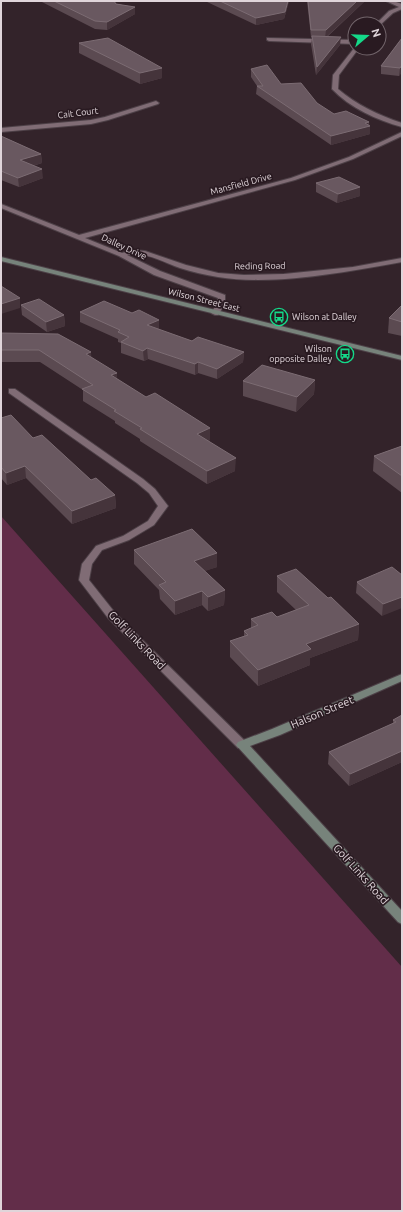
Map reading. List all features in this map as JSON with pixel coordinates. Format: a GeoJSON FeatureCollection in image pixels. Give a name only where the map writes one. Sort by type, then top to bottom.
{"type":"FeatureCollection","features":[{"type":"Feature","properties":{"kind":"main road","name":"Wilson Street East"},"geometry":{"type":"LineString","coordinates":[[1,259],[402,358]]}},
{"type":"Feature","properties":{"kind":"main road","name":"Halson Street"},"geometry":{"type":"LineString","coordinates":[[242,745],[276,732],[402,677]]}},
{"type":"Feature","properties":{"kind":"main road","name":"Golf Links Road"},"geometry":{"type":"LineString","coordinates":[[242,745],[402,919]]}},
{"type":"Feature","properties":{"kind":"street"},"geometry":{"type":"LineString","coordinates":[[388,1],[402,7]]}},
{"type":"Feature","properties":{"kind":"street"},"geometry":{"type":"LineString","coordinates":[[387,17],[402,7]]}},
{"type":"Feature","properties":{"kind":"street"},"geometry":{"type":"LineString","coordinates":[[269,39],[347,42]]}},
{"type":"Feature","properties":{"kind":"street"},"geometry":{"type":"LineString","coordinates":[[350,56],[336,75],[335,88],[348,101],[374,115],[402,125]]}},
{"type":"Feature","properties":{"kind":"street","name":"Cait Court"},"geometry":{"type":"LineString","coordinates":[[1,130],[91,122],[106,119],[156,103]]}},
{"type":"Feature","properties":{"kind":"street","name":"Mansfield Drive"},"geometry":{"type":"LineString","coordinates":[[80,237],[293,179],[351,158],[402,134]]}},
{"type":"Feature","properties":{"kind":"street","name":"Dalley Drive"},"geometry":{"type":"LineString","coordinates":[[1,206],[80,237],[157,273],[222,297],[222,304],[215,313]]}},
{"type":"Feature","properties":{"kind":"street","name":"Reding Road"},"geometry":{"type":"LineString","coordinates":[[121,255],[133,252],[145,253],[184,267],[218,275],[244,277],[284,276],[353,269],[402,260]]}},
{"type":"Feature","properties":{"kind":"street","name":"Golf Links Road"},"geometry":{"type":"LineString","coordinates":[[12,391],[140,481],[152,491],[163,506],[151,523],[126,538],[98,548],[87,564],[84,580],[112,616],[242,745]]}},
{"type":"Feature","properties":{"kind":"shaded area"},"geometry":{"type":"Polygon","coordinates":[[[1,516],[402,967],[402,1211],[1,1211],[1,516]]]}},
{"type":"Feature","properties":{"kind":"building"},"geometry":{"type":"Polygon","coordinates":[[[54,1],[114,1],[116,4],[135,7],[107,22],[95,21],[54,1]]]}},
{"type":"Feature","properties":{"kind":"building"},"geometry":{"type":"Polygon","coordinates":[[[220,1],[288,1],[285,12],[256,18],[220,1]]]}},
{"type":"Feature","properties":{"kind":"building"},"geometry":{"type":"Polygon","coordinates":[[[308,1],[357,1],[326,30],[311,30],[308,1]]]}},
{"type":"Feature","properties":{"kind":"building"},"geometry":{"type":"Polygon","coordinates":[[[312,36],[341,37],[317,67],[312,36]]]}},
{"type":"Feature","properties":{"kind":"building"},"geometry":{"type":"Polygon","coordinates":[[[108,38],[162,68],[140,73],[79,43],[108,38]]]}},
{"type":"Feature","properties":{"kind":"building"},"geometry":{"type":"Polygon","coordinates":[[[402,38],[402,65],[400,68],[381,66],[402,38]]]}},
{"type":"Feature","properties":{"kind":"building"},"geometry":{"type":"Polygon","coordinates":[[[267,65],[281,84],[301,83],[317,103],[334,114],[346,111],[369,122],[365,123],[370,126],[331,136],[257,86],[263,86],[251,69],[267,65]]]}},
{"type":"Feature","properties":{"kind":"building"},"geometry":{"type":"Polygon","coordinates":[[[1,136],[41,154],[20,160],[42,169],[18,178],[1,171],[1,136]]]}},
{"type":"Feature","properties":{"kind":"building"},"geometry":{"type":"Polygon","coordinates":[[[339,177],[360,187],[338,194],[316,183],[339,177]]]}},
{"type":"Feature","properties":{"kind":"building"},"geometry":{"type":"Polygon","coordinates":[[[1,286],[20,298],[1,304],[1,286]]]}},
{"type":"Feature","properties":{"kind":"building"},"geometry":{"type":"Polygon","coordinates":[[[39,299],[64,315],[46,322],[21,305],[39,299]]]}},
{"type":"Feature","properties":{"kind":"building"},"geometry":{"type":"Polygon","coordinates":[[[104,301],[132,313],[139,310],[159,320],[147,325],[192,341],[198,337],[244,352],[217,369],[198,362],[195,364],[147,348],[143,351],[121,342],[129,337],[118,332],[120,330],[80,312],[104,301]]]}},
{"type":"Feature","properties":{"kind":"building"},"geometry":{"type":"Polygon","coordinates":[[[402,305],[402,322],[389,318],[402,305]]]}},
{"type":"Feature","properties":{"kind":"building"},"geometry":{"type":"Polygon","coordinates":[[[1,333],[58,334],[91,352],[86,354],[117,373],[111,375],[146,397],[155,393],[210,428],[197,434],[236,458],[207,471],[140,429],[142,428],[82,389],[93,385],[39,350],[1,350],[1,333]]]}},
{"type":"Feature","properties":{"kind":"building"},"geometry":{"type":"Polygon","coordinates":[[[262,365],[315,380],[297,397],[243,381],[262,365]]]}},
{"type":"Feature","properties":{"kind":"building"},"geometry":{"type":"Polygon","coordinates":[[[11,415],[33,438],[42,435],[91,480],[96,478],[115,495],[72,511],[25,466],[6,473],[1,467],[1,418],[11,415]]]}},
{"type":"Feature","properties":{"kind":"building"},"geometry":{"type":"Polygon","coordinates":[[[402,446],[402,476],[374,456],[402,446]]]}},
{"type":"Feature","properties":{"kind":"building"},"geometry":{"type":"Polygon","coordinates":[[[192,529],[217,553],[194,561],[225,590],[208,597],[202,591],[175,601],[159,585],[166,582],[134,550],[192,529]]]}},
{"type":"Feature","properties":{"kind":"building"},"geometry":{"type":"Polygon","coordinates":[[[392,567],[402,575],[402,597],[383,604],[357,582],[392,567]]]}},
{"type":"Feature","properties":{"kind":"building"},"geometry":{"type":"Polygon","coordinates":[[[296,569],[328,598],[331,597],[359,624],[306,644],[311,649],[258,670],[230,641],[248,635],[244,631],[258,625],[251,619],[272,612],[277,617],[309,605],[277,576],[296,569]]]}},
{"type":"Feature","properties":{"kind":"building"},"geometry":{"type":"Polygon","coordinates":[[[402,715],[402,751],[350,774],[329,752],[396,722],[393,720],[402,715]]]}},
{"type":"Feature","properties":{"kind":"place","name":"Wilson at Dalley"},"geometry":{"type":"Point","coordinates":[279,317]}},
{"type":"Feature","properties":{"kind":"place","name":"Wilson opposite Dalley"},"geometry":{"type":"Point","coordinates":[345,354]}}]}
